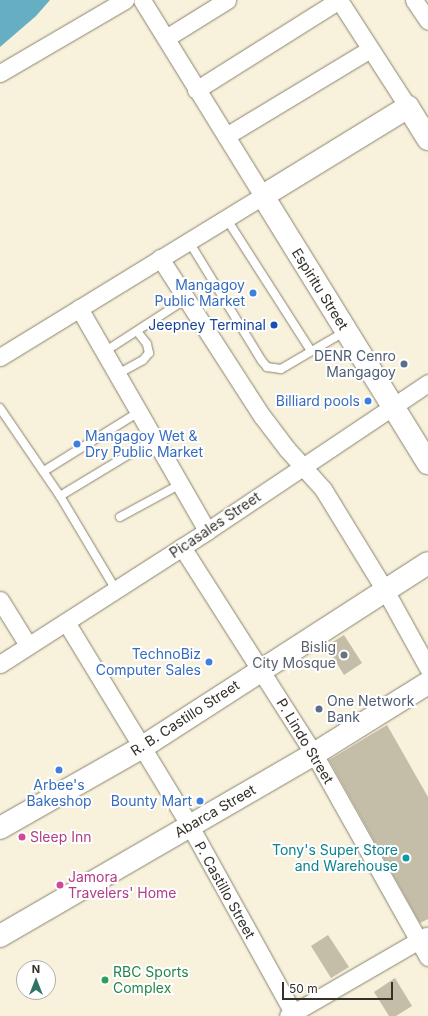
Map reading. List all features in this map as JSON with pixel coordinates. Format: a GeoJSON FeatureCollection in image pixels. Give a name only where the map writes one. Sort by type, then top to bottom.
{"type":"FeatureCollection","features":[{"type":"Feature","properties":{"kind":"street"},"geometry":{"type":"LineString","coordinates":[[0,73],[125,0]]}},
{"type":"Feature","properties":{"kind":"street"},"geometry":{"type":"LineString","coordinates":[[142,0],[196,90],[263,196]]}},
{"type":"Feature","properties":{"kind":"street"},"geometry":{"type":"LineString","coordinates":[[166,38],[227,0]]}},
{"type":"Feature","properties":{"kind":"street"},"geometry":{"type":"LineString","coordinates":[[196,90],[339,0],[428,139]]}},
{"type":"Feature","properties":{"kind":"street"},"geometry":{"type":"LineString","coordinates":[[414,0],[428,21]]}},
{"type":"Feature","properties":{"kind":"street"},"geometry":{"type":"LineString","coordinates":[[226,136],[370,50]]}},
{"type":"Feature","properties":{"kind":"street"},"geometry":{"type":"LineString","coordinates":[[0,357],[188,240],[408,107]]}},
{"type":"Feature","properties":{"kind":"street","name":"Espiritu Street"},"geometry":{"type":"LineString","coordinates":[[263,196],[392,408],[428,463]]}},
{"type":"Feature","properties":{"kind":"street"},"geometry":{"type":"LineString","coordinates":[[160,258],[262,416],[287,450],[303,465],[323,489],[385,590],[428,668]]}},
{"type":"Feature","properties":{"kind":"street"},"geometry":{"type":"LineString","coordinates":[[79,308],[137,413],[207,531]]}},
{"type":"Feature","properties":{"kind":"street","name":"Picasales Street"},"geometry":{"type":"LineString","coordinates":[[0,664],[207,531],[303,465],[428,383]]}},
{"type":"Feature","properties":{"kind":"street","name":"P. Lindo Street"},"geometry":{"type":"LineString","coordinates":[[182,547],[262,668],[314,754],[423,938],[428,957]]}},
{"type":"Feature","properties":{"kind":"street","name":"R. B. Castillo Street"},"geometry":{"type":"LineString","coordinates":[[0,828],[141,748],[262,668],[428,563]]}},
{"type":"Feature","properties":{"kind":"street"},"geometry":{"type":"LineString","coordinates":[[0,600],[28,645]]}},
{"type":"Feature","properties":{"kind":"street","name":"P. Castillo Street"},"geometry":{"type":"LineString","coordinates":[[66,622],[141,748],[190,826],[292,1015]]}},
{"type":"Feature","properties":{"kind":"street","name":"Abarca Street"},"geometry":{"type":"LineString","coordinates":[[0,936],[314,754],[428,683]]}},
{"type":"Feature","properties":{"kind":"street"},"geometry":{"type":"LineString","coordinates":[[292,1015],[423,938]]}},
{"type":"Feature","properties":{"kind":"lane"},"geometry":{"type":"LineString","coordinates":[[226,217],[311,351]]}},
{"type":"Feature","properties":{"kind":"lane"},"geometry":{"type":"LineString","coordinates":[[188,240],[262,362],[274,369],[281,369],[346,331]]}},
{"type":"Feature","properties":{"kind":"lane"},"geometry":{"type":"LineString","coordinates":[[104,352],[186,299]]}},
{"type":"Feature","properties":{"kind":"lane"},"geometry":{"type":"LineString","coordinates":[[116,375],[149,353],[147,344],[137,331]]}},
{"type":"Feature","properties":{"kind":"lane"},"geometry":{"type":"LineString","coordinates":[[0,408],[60,496],[116,590]]}},
{"type":"Feature","properties":{"kind":"lane"},"geometry":{"type":"LineString","coordinates":[[44,471],[137,413]]}},
{"type":"Feature","properties":{"kind":"lane"},"geometry":{"type":"LineString","coordinates":[[60,496],[153,440]]}},
{"type":"Feature","properties":{"kind":"lane"},"geometry":{"type":"LineString","coordinates":[[120,517],[179,484]]}},
{"type":"Feature","properties":{"kind":"water"},"geometry":{"type":"Polygon","coordinates":[[[0,0],[50,0],[36,16],[0,47],[0,0]]]}},
{"type":"Feature","properties":{"kind":"building","name":"Bislig City Mosque"},"geometry":{"type":"Polygon","coordinates":[[[344,635],[362,663],[344,675],[326,646],[344,635]]]}},
{"type":"Feature","properties":{"kind":"building","name":"Tony's Super Store and Warehouse"},"geometry":{"type":"Polygon","coordinates":[[[387,725],[428,797],[428,919],[420,923],[329,760],[387,725]]]}},
{"type":"Feature","properties":{"kind":"building"},"geometry":{"type":"Polygon","coordinates":[[[328,935],[349,967],[331,978],[311,946],[328,935]]]}},
{"type":"Feature","properties":{"kind":"building"},"geometry":{"type":"Polygon","coordinates":[[[395,978],[412,1006],[396,1016],[389,1016],[374,992],[395,978]]]}},
{"type":"Feature","properties":{"kind":"place","name":"Mangagoy Public Market"},"geometry":{"type":"Point","coordinates":[253,293]}},
{"type":"Feature","properties":{"kind":"place","name":"Jeepney Terminal"},"geometry":{"type":"Point","coordinates":[274,325]}},
{"type":"Feature","properties":{"kind":"place","name":"DENR Cenro Mangagoy"},"geometry":{"type":"Point","coordinates":[404,364]}},
{"type":"Feature","properties":{"kind":"place","name":"Billiard pools"},"geometry":{"type":"Point","coordinates":[368,401]}},
{"type":"Feature","properties":{"kind":"place","name":"Mangagoy Wet & Dry Public Market"},"geometry":{"type":"Point","coordinates":[77,444]}},
{"type":"Feature","properties":{"kind":"place","name":"Bislig City Mosque"},"geometry":{"type":"Point","coordinates":[344,655]}},
{"type":"Feature","properties":{"kind":"place","name":"TechnoBiz Computer Sales"},"geometry":{"type":"Point","coordinates":[209,662]}},
{"type":"Feature","properties":{"kind":"place","name":"One Network Bank"},"geometry":{"type":"Point","coordinates":[319,709]}},
{"type":"Feature","properties":{"kind":"place","name":"Arbee's Bakeshop"},"geometry":{"type":"Point","coordinates":[59,770]}},
{"type":"Feature","properties":{"kind":"place","name":"Bounty Mart"},"geometry":{"type":"Point","coordinates":[200,801]}},
{"type":"Feature","properties":{"kind":"place","name":"Sleep Inn"},"geometry":{"type":"Point","coordinates":[22,837]}},
{"type":"Feature","properties":{"kind":"place","name":"Tony's Super Store and Warehouse"},"geometry":{"type":"Point","coordinates":[406,858]}},
{"type":"Feature","properties":{"kind":"place","name":"Jamora Travelers' Home"},"geometry":{"type":"Point","coordinates":[60,885]}},
{"type":"Feature","properties":{"kind":"place","name":"RBC Sports Complex"},"geometry":{"type":"Point","coordinates":[105,980]}}]}
